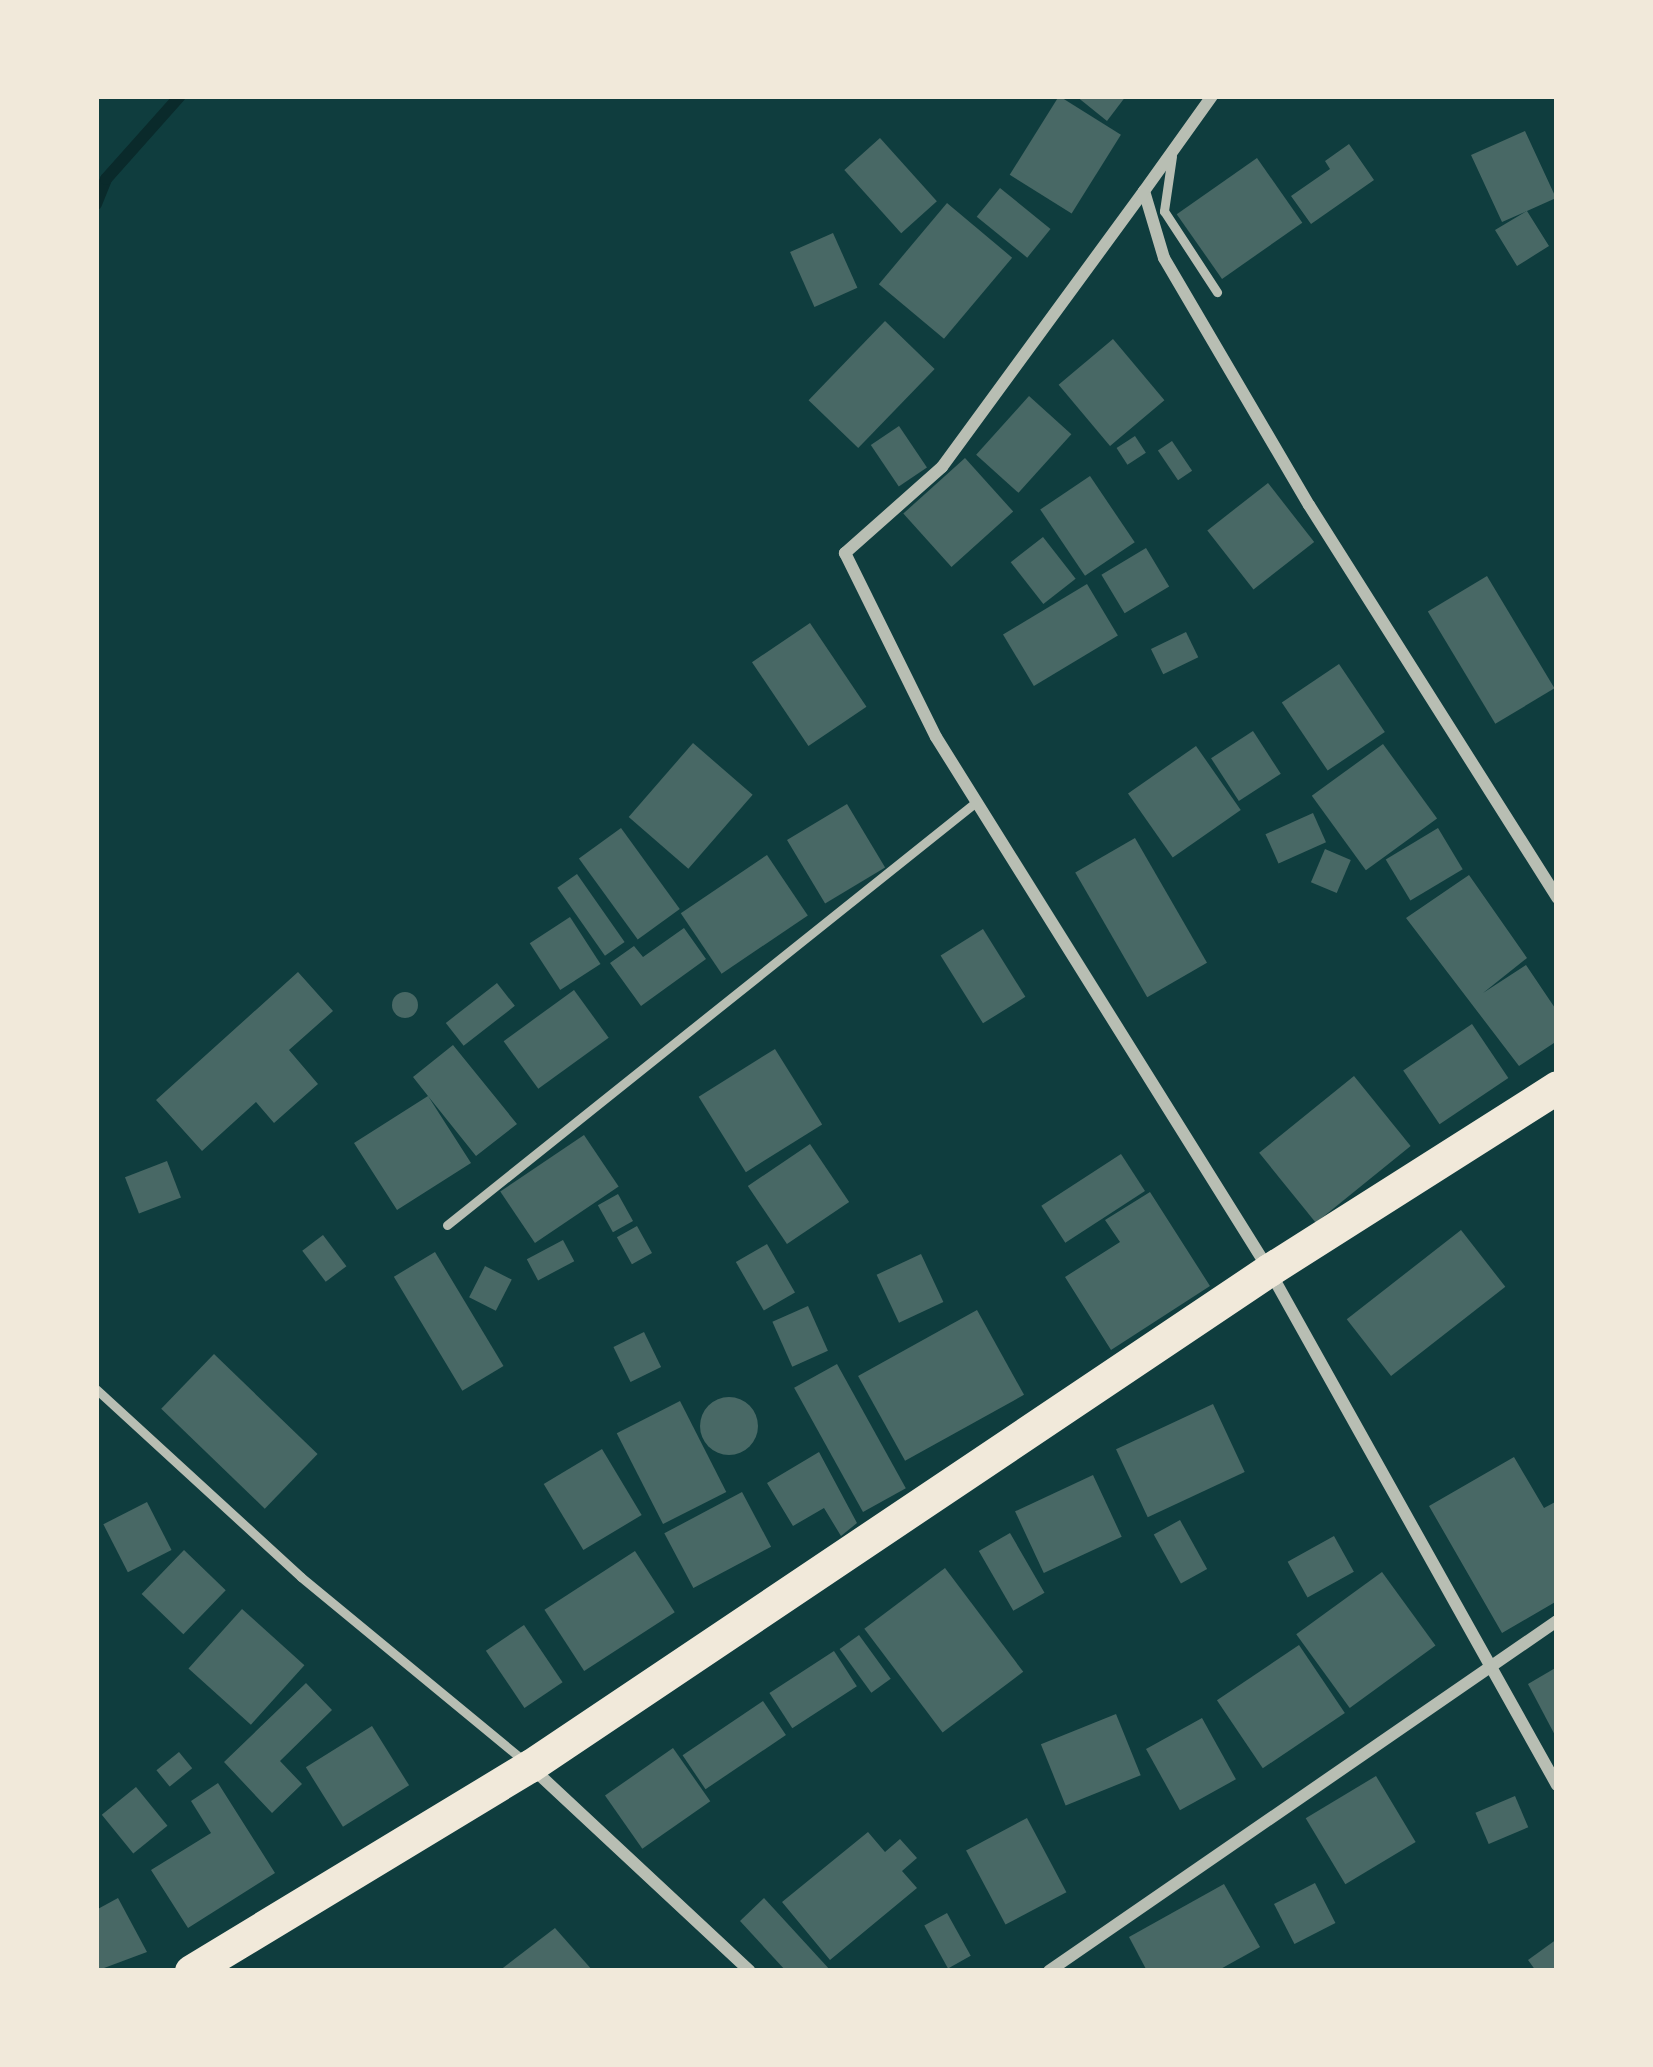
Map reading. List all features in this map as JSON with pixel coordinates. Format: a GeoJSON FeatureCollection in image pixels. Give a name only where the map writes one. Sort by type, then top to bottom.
{"type":"FeatureCollection","features":[{"type":"Feature","properties":{"kind":"highway"},"geometry":{"type":"LineString","coordinates":[[191,1971],[530,1766],[1269,1270],[1557,1087]]}},
{"type":"Feature","properties":{"kind":"street"},"geometry":{"type":"LineString","coordinates":[[1212,96],[942,467],[845,553],[976,802],[1269,1270],[1557,1784]]}},
{"type":"Feature","properties":{"kind":"street"},"geometry":{"type":"LineString","coordinates":[[1144,191],[1176,279],[1557,898]]}},
{"type":"Feature","properties":{"kind":"street"},"geometry":{"type":"LineString","coordinates":[[1049,1971],[1488,1663],[1557,1621]]}},
{"type":"Feature","properties":{"kind":"street"},"geometry":{"type":"LineString","coordinates":[[530,1766],[750,1971]]}},
{"type":"Feature","properties":{"kind":"lane"},"geometry":{"type":"LineString","coordinates":[[1172,151],[1164,211],[1216,292]]}},
{"type":"Feature","properties":{"kind":"lane"},"geometry":{"type":"LineString","coordinates":[[447,1226],[976,802]]}},
{"type":"Feature","properties":{"kind":"lane"},"geometry":{"type":"LineString","coordinates":[[96,1389],[301,1577],[530,1766]]}},
{"type":"Feature","properties":{"kind":"building"},"geometry":{"type":"Polygon","coordinates":[[[1059,96],[1121,135],[1072,214],[1010,175],[1059,96]]]}},
{"type":"Feature","properties":{"kind":"building"},"geometry":{"type":"Polygon","coordinates":[[[1076,96],[1126,96],[1107,121],[1076,96]]]}},
{"type":"Feature","properties":{"kind":"building"},"geometry":{"type":"Polygon","coordinates":[[[1525,131],[1556,198],[1502,222],[1471,155],[1525,131]]]}},
{"type":"Feature","properties":{"kind":"building"},"geometry":{"type":"Polygon","coordinates":[[[880,138],[937,201],[901,233],[844,170],[880,138]]]}},
{"type":"Feature","properties":{"kind":"building"},"geometry":{"type":"Polygon","coordinates":[[[1349,144],[1374,180],[1311,224],[1291,196],[1330,169],[1325,161],[1349,144]]]}},
{"type":"Feature","properties":{"kind":"building"},"geometry":{"type":"Polygon","coordinates":[[[1257,158],[1302,223],[1222,279],[1177,214],[1257,158]]]}},
{"type":"Feature","properties":{"kind":"building"},"geometry":{"type":"Polygon","coordinates":[[[1000,188],[1051,229],[1027,258],[977,217],[1000,188]]]}},
{"type":"Feature","properties":{"kind":"building"},"geometry":{"type":"Polygon","coordinates":[[[947,203],[1012,258],[944,339],[879,284],[947,203]]]}},
{"type":"Feature","properties":{"kind":"building"},"geometry":{"type":"Polygon","coordinates":[[[1527,211],[1549,246],[1517,266],[1495,230],[1527,211]]]}},
{"type":"Feature","properties":{"kind":"building"},"geometry":{"type":"Polygon","coordinates":[[[833,233],[857,288],[814,307],[790,252],[833,233]]]}},
{"type":"Feature","properties":{"kind":"building"},"geometry":{"type":"Polygon","coordinates":[[[885,321],[935,369],[858,448],[809,400],[885,321]]]}},
{"type":"Feature","properties":{"kind":"building"},"geometry":{"type":"Polygon","coordinates":[[[1113,339],[1164,400],[1110,446],[1059,385],[1113,339]]]}},
{"type":"Feature","properties":{"kind":"building"},"geometry":{"type":"Polygon","coordinates":[[[1029,396],[1071,434],[1018,493],[976,455],[1029,396]]]}},
{"type":"Feature","properties":{"kind":"building"},"geometry":{"type":"Polygon","coordinates":[[[899,426],[927,467],[899,486],[871,445],[899,426]]]}},
{"type":"Feature","properties":{"kind":"building"},"geometry":{"type":"Polygon","coordinates":[[[1135,436],[1146,453],[1127,465],[1117,448],[1135,436]]]}},
{"type":"Feature","properties":{"kind":"building"},"geometry":{"type":"Polygon","coordinates":[[[1172,441],[1192,471],[1178,480],[1158,451],[1172,441]]]}},
{"type":"Feature","properties":{"kind":"building"},"geometry":{"type":"Polygon","coordinates":[[[965,458],[1013,512],[951,567],[903,514],[965,458]]]}},
{"type":"Feature","properties":{"kind":"building"},"geometry":{"type":"Polygon","coordinates":[[[1090,476],[1135,542],[1085,576],[1040,510],[1090,476]]]}},
{"type":"Feature","properties":{"kind":"building"},"geometry":{"type":"Polygon","coordinates":[[[1268,483],[1314,542],[1253,590],[1207,530],[1268,483]]]}},
{"type":"Feature","properties":{"kind":"building"},"geometry":{"type":"Polygon","coordinates":[[[1043,537],[1076,579],[1043,604],[1011,562],[1043,537]]]}},
{"type":"Feature","properties":{"kind":"building"},"geometry":{"type":"Polygon","coordinates":[[[1146,548],[1169,587],[1125,613],[1101,575],[1146,548]]]}},
{"type":"Feature","properties":{"kind":"building"},"geometry":{"type":"Polygon","coordinates":[[[1487,576],[1554,688],[1495,724],[1428,612],[1487,576]]]}},
{"type":"Feature","properties":{"kind":"building"},"geometry":{"type":"Polygon","coordinates":[[[1087,584],[1118,635],[1034,686],[1003,634],[1087,584]]]}},
{"type":"Feature","properties":{"kind":"building"},"geometry":{"type":"Polygon","coordinates":[[[810,623],[866,707],[808,746],[752,662],[810,623]]]}},
{"type":"Feature","properties":{"kind":"building"},"geometry":{"type":"Polygon","coordinates":[[[1186,632],[1198,657],[1163,674],[1151,649],[1186,632]]]}},
{"type":"Feature","properties":{"kind":"building"},"geometry":{"type":"Polygon","coordinates":[[[1339,664],[1385,732],[1328,771],[1282,703],[1339,664]]]}},
{"type":"Feature","properties":{"kind":"building"},"geometry":{"type":"Polygon","coordinates":[[[1253,731],[1281,774],[1239,801],[1211,758],[1253,731]]]}},
{"type":"Feature","properties":{"kind":"building"},"geometry":{"type":"Polygon","coordinates":[[[693,743],[753,795],[688,869],[629,817],[693,743]]]}},
{"type":"Feature","properties":{"kind":"building"},"geometry":{"type":"Polygon","coordinates":[[[1383,744],[1437,818],[1366,870],[1312,796],[1383,744]]]}},
{"type":"Feature","properties":{"kind":"building"},"geometry":{"type":"Polygon","coordinates":[[[1196,746],[1241,810],[1173,858],[1128,794],[1196,746]]]}},
{"type":"Feature","properties":{"kind":"building"},"geometry":{"type":"Polygon","coordinates":[[[847,804],[885,867],[825,903],[787,840],[847,804]]]}},
{"type":"Feature","properties":{"kind":"building"},"geometry":{"type":"Polygon","coordinates":[[[1313,813],[1326,842],[1279,863],[1265,834],[1313,813]]]}},
{"type":"Feature","properties":{"kind":"building"},"geometry":{"type":"Polygon","coordinates":[[[621,828],[680,909],[638,939],[579,859],[621,828]]]}},
{"type":"Feature","properties":{"kind":"building"},"geometry":{"type":"Polygon","coordinates":[[[1438,828],[1463,869],[1410,901],[1386,859],[1438,828]]]}},
{"type":"Feature","properties":{"kind":"building"},"geometry":{"type":"Polygon","coordinates":[[[1135,838],[1207,963],[1147,997],[1075,872],[1135,838]]]}},
{"type":"Feature","properties":{"kind":"building"},"geometry":{"type":"Polygon","coordinates":[[[1325,849],[1351,860],[1337,893],[1311,882],[1325,849]]]}},
{"type":"Feature","properties":{"kind":"building"},"geometry":{"type":"Polygon","coordinates":[[[767,855],[808,916],[722,974],[681,913],[767,855]]]}},
{"type":"Feature","properties":{"kind":"building"},"geometry":{"type":"Polygon","coordinates":[[[577,874],[625,942],[605,956],[557,888],[577,874]]]}},
{"type":"Feature","properties":{"kind":"building"},"geometry":{"type":"Polygon","coordinates":[[[1469,875],[1527,958],[1483,993],[1526,965],[1557,1011],[1557,1041],[1519,1066],[1406,918],[1469,875]]]}},
{"type":"Feature","properties":{"kind":"building"},"geometry":{"type":"Polygon","coordinates":[[[570,917],[600,964],[560,990],[530,943],[570,917]]]}},
{"type":"Feature","properties":{"kind":"building"},"geometry":{"type":"Polygon","coordinates":[[[684,928],[706,959],[641,1006],[610,963],[634,946],[643,957],[684,928]]]}},
{"type":"Feature","properties":{"kind":"building"},"geometry":{"type":"Polygon","coordinates":[[[983,929],[1025,997],[983,1023],[941,955],[983,929]]]}},
{"type":"Feature","properties":{"kind":"building"},"geometry":{"type":"Polygon","coordinates":[[[298,972],[333,1011],[289,1050],[318,1084],[274,1123],[256,1102],[202,1151],[156,1100],[298,972]]]}},
{"type":"Feature","properties":{"kind":"building"},"geometry":{"type":"Polygon","coordinates":[[[497,983],[515,1006],[464,1046],[446,1023],[497,983]]]}},
{"type":"Feature","properties":{"kind":"building"},"geometry":{"type":"Polygon","coordinates":[[[574,990],[609,1038],[538,1089],[504,1041],[574,990]]]}},
{"type":"Feature","properties":{"kind":"building"},"geometry":{"type":"Polygon","coordinates":[[[405,992],[418,1005],[405,1018],[392,1005],[405,992]]]}},
{"type":"Feature","properties":{"kind":"building"},"geometry":{"type":"Polygon","coordinates":[[[1472,1024],[1508,1078],[1440,1124],[1403,1070],[1472,1024]]]}},
{"type":"Feature","properties":{"kind":"building"},"geometry":{"type":"Polygon","coordinates":[[[453,1045],[517,1124],[476,1156],[413,1077],[453,1045]]]}},
{"type":"Feature","properties":{"kind":"building"},"geometry":{"type":"Polygon","coordinates":[[[775,1049],[822,1124],[746,1172],[699,1097],[775,1049]]]}},
{"type":"Feature","properties":{"kind":"building"},"geometry":{"type":"Polygon","coordinates":[[[1354,1076],[1411,1146],[1316,1223],[1259,1153],[1354,1076]]]}},
{"type":"Feature","properties":{"kind":"building"},"geometry":{"type":"Polygon","coordinates":[[[428,1096],[471,1163],[397,1210],[354,1143],[428,1096]]]}},
{"type":"Feature","properties":{"kind":"building"},"geometry":{"type":"Polygon","coordinates":[[[584,1135],[619,1186],[535,1243],[500,1191],[584,1135]]]}},
{"type":"Feature","properties":{"kind":"building"},"geometry":{"type":"Polygon","coordinates":[[[810,1144],[849,1202],[787,1244],[748,1186],[810,1144]]]}},
{"type":"Feature","properties":{"kind":"building"},"geometry":{"type":"Polygon","coordinates":[[[1121,1154],[1145,1191],[1065,1243],[1041,1206],[1121,1154]]]}},
{"type":"Feature","properties":{"kind":"building"},"geometry":{"type":"Polygon","coordinates":[[[167,1161],[181,1197],[139,1214],[125,1177],[167,1161]]]}},
{"type":"Feature","properties":{"kind":"building"},"geometry":{"type":"Polygon","coordinates":[[[1150,1192],[1210,1286],[1111,1350],[1065,1277],[1120,1242],[1105,1220],[1150,1192]]]}},
{"type":"Feature","properties":{"kind":"building"},"geometry":{"type":"Polygon","coordinates":[[[618,1194],[633,1221],[613,1232],[598,1205],[618,1194]]]}},
{"type":"Feature","properties":{"kind":"building"},"geometry":{"type":"Polygon","coordinates":[[[637,1226],[652,1253],[632,1264],[617,1237],[637,1226]]]}},
{"type":"Feature","properties":{"kind":"building"},"geometry":{"type":"Polygon","coordinates":[[[1461,1230],[1505,1287],[1391,1376],[1347,1319],[1461,1230]]]}},
{"type":"Feature","properties":{"kind":"building"},"geometry":{"type":"Polygon","coordinates":[[[323,1235],[346,1266],[326,1282],[302,1251],[323,1235]]]}},
{"type":"Feature","properties":{"kind":"building"},"geometry":{"type":"Polygon","coordinates":[[[563,1240],[574,1261],[538,1280],[527,1259],[563,1240]]]}},
{"type":"Feature","properties":{"kind":"building"},"geometry":{"type":"Polygon","coordinates":[[[767,1244],[795,1292],[764,1310],[736,1262],[767,1244]]]}},
{"type":"Feature","properties":{"kind":"building"},"geometry":{"type":"Polygon","coordinates":[[[435,1252],[504,1366],[462,1391],[394,1277],[435,1252]]]}},
{"type":"Feature","properties":{"kind":"building"},"geometry":{"type":"Polygon","coordinates":[[[921,1254],[943,1302],[899,1323],[877,1275],[921,1254]]]}},
{"type":"Feature","properties":{"kind":"building"},"geometry":{"type":"Polygon","coordinates":[[[485,1266],[512,1280],[496,1311],[469,1297],[485,1266]]]}},
{"type":"Feature","properties":{"kind":"building"},"geometry":{"type":"Polygon","coordinates":[[[808,1306],[828,1351],[792,1367],[772,1322],[808,1306]]]}},
{"type":"Feature","properties":{"kind":"building"},"geometry":{"type":"Polygon","coordinates":[[[977,1310],[1024,1395],[905,1461],[858,1376],[977,1310]]]}},
{"type":"Feature","properties":{"kind":"building"},"geometry":{"type":"Polygon","coordinates":[[[644,1332],[661,1367],[631,1382],[613,1347],[644,1332]]]}},
{"type":"Feature","properties":{"kind":"building"},"geometry":{"type":"Polygon","coordinates":[[[214,1354],[318,1454],[265,1509],[161,1409],[214,1354]]]}},
{"type":"Feature","properties":{"kind":"building"},"geometry":{"type":"Polygon","coordinates":[[[837,1364],[906,1488],[863,1512],[794,1388],[837,1364]]]}},
{"type":"Feature","properties":{"kind":"building"},"geometry":{"type":"Polygon","coordinates":[[[729,1397],[750,1405],[758,1426],[750,1447],[729,1455],[708,1447],[700,1426],[708,1405],[729,1397]]]}},
{"type":"Feature","properties":{"kind":"building"},"geometry":{"type":"Polygon","coordinates":[[[680,1401],[726,1492],[663,1524],[617,1433],[680,1401]]]}},
{"type":"Feature","properties":{"kind":"building"},"geometry":{"type":"Polygon","coordinates":[[[1213,1404],[1245,1472],[1148,1517],[1116,1449],[1213,1404]]]}},
{"type":"Feature","properties":{"kind":"building"},"geometry":{"type":"Polygon","coordinates":[[[602,1449],[642,1515],[583,1550],[544,1484],[602,1449]]]}},
{"type":"Feature","properties":{"kind":"building"},"geometry":{"type":"Polygon","coordinates":[[[819,1452],[857,1523],[841,1536],[824,1508],[793,1526],[767,1483],[819,1452]]]}},
{"type":"Feature","properties":{"kind":"building"},"geometry":{"type":"Polygon","coordinates":[[[1514,1457],[1544,1508],[1557,1501],[1557,1601],[1502,1633],[1429,1506],[1514,1457]]]}},
{"type":"Feature","properties":{"kind":"building"},"geometry":{"type":"Polygon","coordinates":[[[1093,1475],[1122,1537],[1044,1573],[1015,1511],[1093,1475]]]}},
{"type":"Feature","properties":{"kind":"building"},"geometry":{"type":"Polygon","coordinates":[[[742,1492],[771,1547],[693,1588],[664,1533],[742,1492]]]}},
{"type":"Feature","properties":{"kind":"building"},"geometry":{"type":"Polygon","coordinates":[[[147,1502],[172,1550],[128,1572],[103,1524],[147,1502]]]}},
{"type":"Feature","properties":{"kind":"building"},"geometry":{"type":"Polygon","coordinates":[[[1180,1520],[1207,1569],[1181,1584],[1154,1535],[1180,1520]]]}},
{"type":"Feature","properties":{"kind":"building"},"geometry":{"type":"Polygon","coordinates":[[[1010,1533],[1044,1593],[1013,1611],[979,1551],[1010,1533]]]}},
{"type":"Feature","properties":{"kind":"building"},"geometry":{"type":"Polygon","coordinates":[[[1334,1536],[1354,1572],[1308,1598],[1288,1562],[1334,1536]]]}},
{"type":"Feature","properties":{"kind":"building"},"geometry":{"type":"Polygon","coordinates":[[[184,1550],[226,1590],[183,1634],[142,1594],[184,1550]]]}},
{"type":"Feature","properties":{"kind":"building"},"geometry":{"type":"Polygon","coordinates":[[[635,1551],[675,1612],[584,1671],[544,1610],[635,1551]]]}},
{"type":"Feature","properties":{"kind":"building"},"geometry":{"type":"Polygon","coordinates":[[[945,1568],[1023,1672],[943,1733],[864,1629],[945,1568]]]}},
{"type":"Feature","properties":{"kind":"building"},"geometry":{"type":"Polygon","coordinates":[[[1382,1572],[1435,1646],[1350,1708],[1296,1634],[1382,1572]]]}},
{"type":"Feature","properties":{"kind":"building"},"geometry":{"type":"Polygon","coordinates":[[[242,1609],[304,1665],[251,1725],[188,1668],[242,1609]]]}},
{"type":"Feature","properties":{"kind":"building"},"geometry":{"type":"Polygon","coordinates":[[[524,1625],[563,1682],[524,1708],[486,1651],[524,1625]]]}},
{"type":"Feature","properties":{"kind":"building"},"geometry":{"type":"Polygon","coordinates":[[[859,1635],[891,1679],[871,1693],[840,1649],[859,1635]]]}},
{"type":"Feature","properties":{"kind":"building"},"geometry":{"type":"Polygon","coordinates":[[[1299,1645],[1345,1713],[1263,1768],[1217,1700],[1299,1645]]]}},
{"type":"Feature","properties":{"kind":"building"},"geometry":{"type":"Polygon","coordinates":[[[834,1651],[857,1686],[792,1728],[769,1693],[834,1651]]]}},
{"type":"Feature","properties":{"kind":"building"},"geometry":{"type":"Polygon","coordinates":[[[1557,1667],[1557,1739],[1528,1684],[1557,1667]]]}},
{"type":"Feature","properties":{"kind":"building"},"geometry":{"type":"Polygon","coordinates":[[[306,1683],[332,1710],[280,1761],[302,1784],[272,1813],[224,1762],[306,1683]]]}},
{"type":"Feature","properties":{"kind":"building"},"geometry":{"type":"Polygon","coordinates":[[[763,1701],[786,1735],[706,1789],[683,1755],[763,1701]]]}},
{"type":"Feature","properties":{"kind":"building"},"geometry":{"type":"Polygon","coordinates":[[[1116,1714],[1141,1775],[1066,1806],[1041,1744],[1116,1714]]]}},
{"type":"Feature","properties":{"kind":"building"},"geometry":{"type":"Polygon","coordinates":[[[1202,1718],[1236,1779],[1180,1810],[1146,1749],[1202,1718]]]}},
{"type":"Feature","properties":{"kind":"building"},"geometry":{"type":"Polygon","coordinates":[[[372,1726],[409,1785],[343,1827],[306,1767],[372,1726]]]}},
{"type":"Feature","properties":{"kind":"building"},"geometry":{"type":"Polygon","coordinates":[[[673,1748],[710,1801],[642,1849],[605,1796],[673,1748]]]}},
{"type":"Feature","properties":{"kind":"building"},"geometry":{"type":"Polygon","coordinates":[[[179,1752],[192,1768],[170,1787],[156,1770],[179,1752]]]}},
{"type":"Feature","properties":{"kind":"building"},"geometry":{"type":"Polygon","coordinates":[[[1376,1776],[1416,1842],[1345,1884],[1306,1818],[1376,1776]]]}},
{"type":"Feature","properties":{"kind":"building"},"geometry":{"type":"Polygon","coordinates":[[[218,1783],[275,1873],[188,1928],[151,1870],[211,1833],[191,1801],[218,1783]]]}},
{"type":"Feature","properties":{"kind":"building"},"geometry":{"type":"Polygon","coordinates":[[[136,1787],[167,1826],[133,1854],[102,1815],[136,1787]]]}},
{"type":"Feature","properties":{"kind":"building"},"geometry":{"type":"Polygon","coordinates":[[[1515,1796],[1528,1827],[1489,1844],[1475,1813],[1515,1796]]]}},
{"type":"Feature","properties":{"kind":"building"},"geometry":{"type":"Polygon","coordinates":[[[1027,1818],[1066,1892],[1006,1925],[966,1850],[1027,1818]]]}},
{"type":"Feature","properties":{"kind":"building"},"geometry":{"type":"Polygon","coordinates":[[[868,1832],[885,1852],[900,1839],[917,1858],[902,1871],[917,1888],[830,1960],[782,1902],[868,1832]]]}},
{"type":"Feature","properties":{"kind":"building"},"geometry":{"type":"Polygon","coordinates":[[[1315,1883],[1335,1923],[1294,1944],[1274,1904],[1315,1883]]]}},
{"type":"Feature","properties":{"kind":"building"},"geometry":{"type":"Polygon","coordinates":[[[1224,1884],[1260,1947],[1217,1971],[1147,1971],[1129,1937],[1224,1884]]]}},
{"type":"Feature","properties":{"kind":"building"},"geometry":{"type":"Polygon","coordinates":[[[118,1898],[147,1952],[96,1971],[96,1910],[118,1898]]]}},
{"type":"Feature","properties":{"kind":"building"},"geometry":{"type":"Polygon","coordinates":[[[764,1898],[831,1971],[786,1971],[740,1921],[764,1898]]]}},
{"type":"Feature","properties":{"kind":"building"},"geometry":{"type":"Polygon","coordinates":[[[947,1913],[971,1956],[948,1968],[924,1926],[947,1913]]]}},
{"type":"Feature","properties":{"kind":"building"},"geometry":{"type":"Polygon","coordinates":[[[555,1928],[593,1971],[499,1971],[555,1928]]]}},
{"type":"Feature","properties":{"kind":"building"},"geometry":{"type":"Polygon","coordinates":[[[1557,1939],[1557,1969],[1536,1971],[1528,1960],[1557,1939]]]}},
{"type":"Feature","properties":{"kind":"waterway"},"geometry":{"type":"LineString","coordinates":[[96,204],[106,179],[180,96]]}}]}
